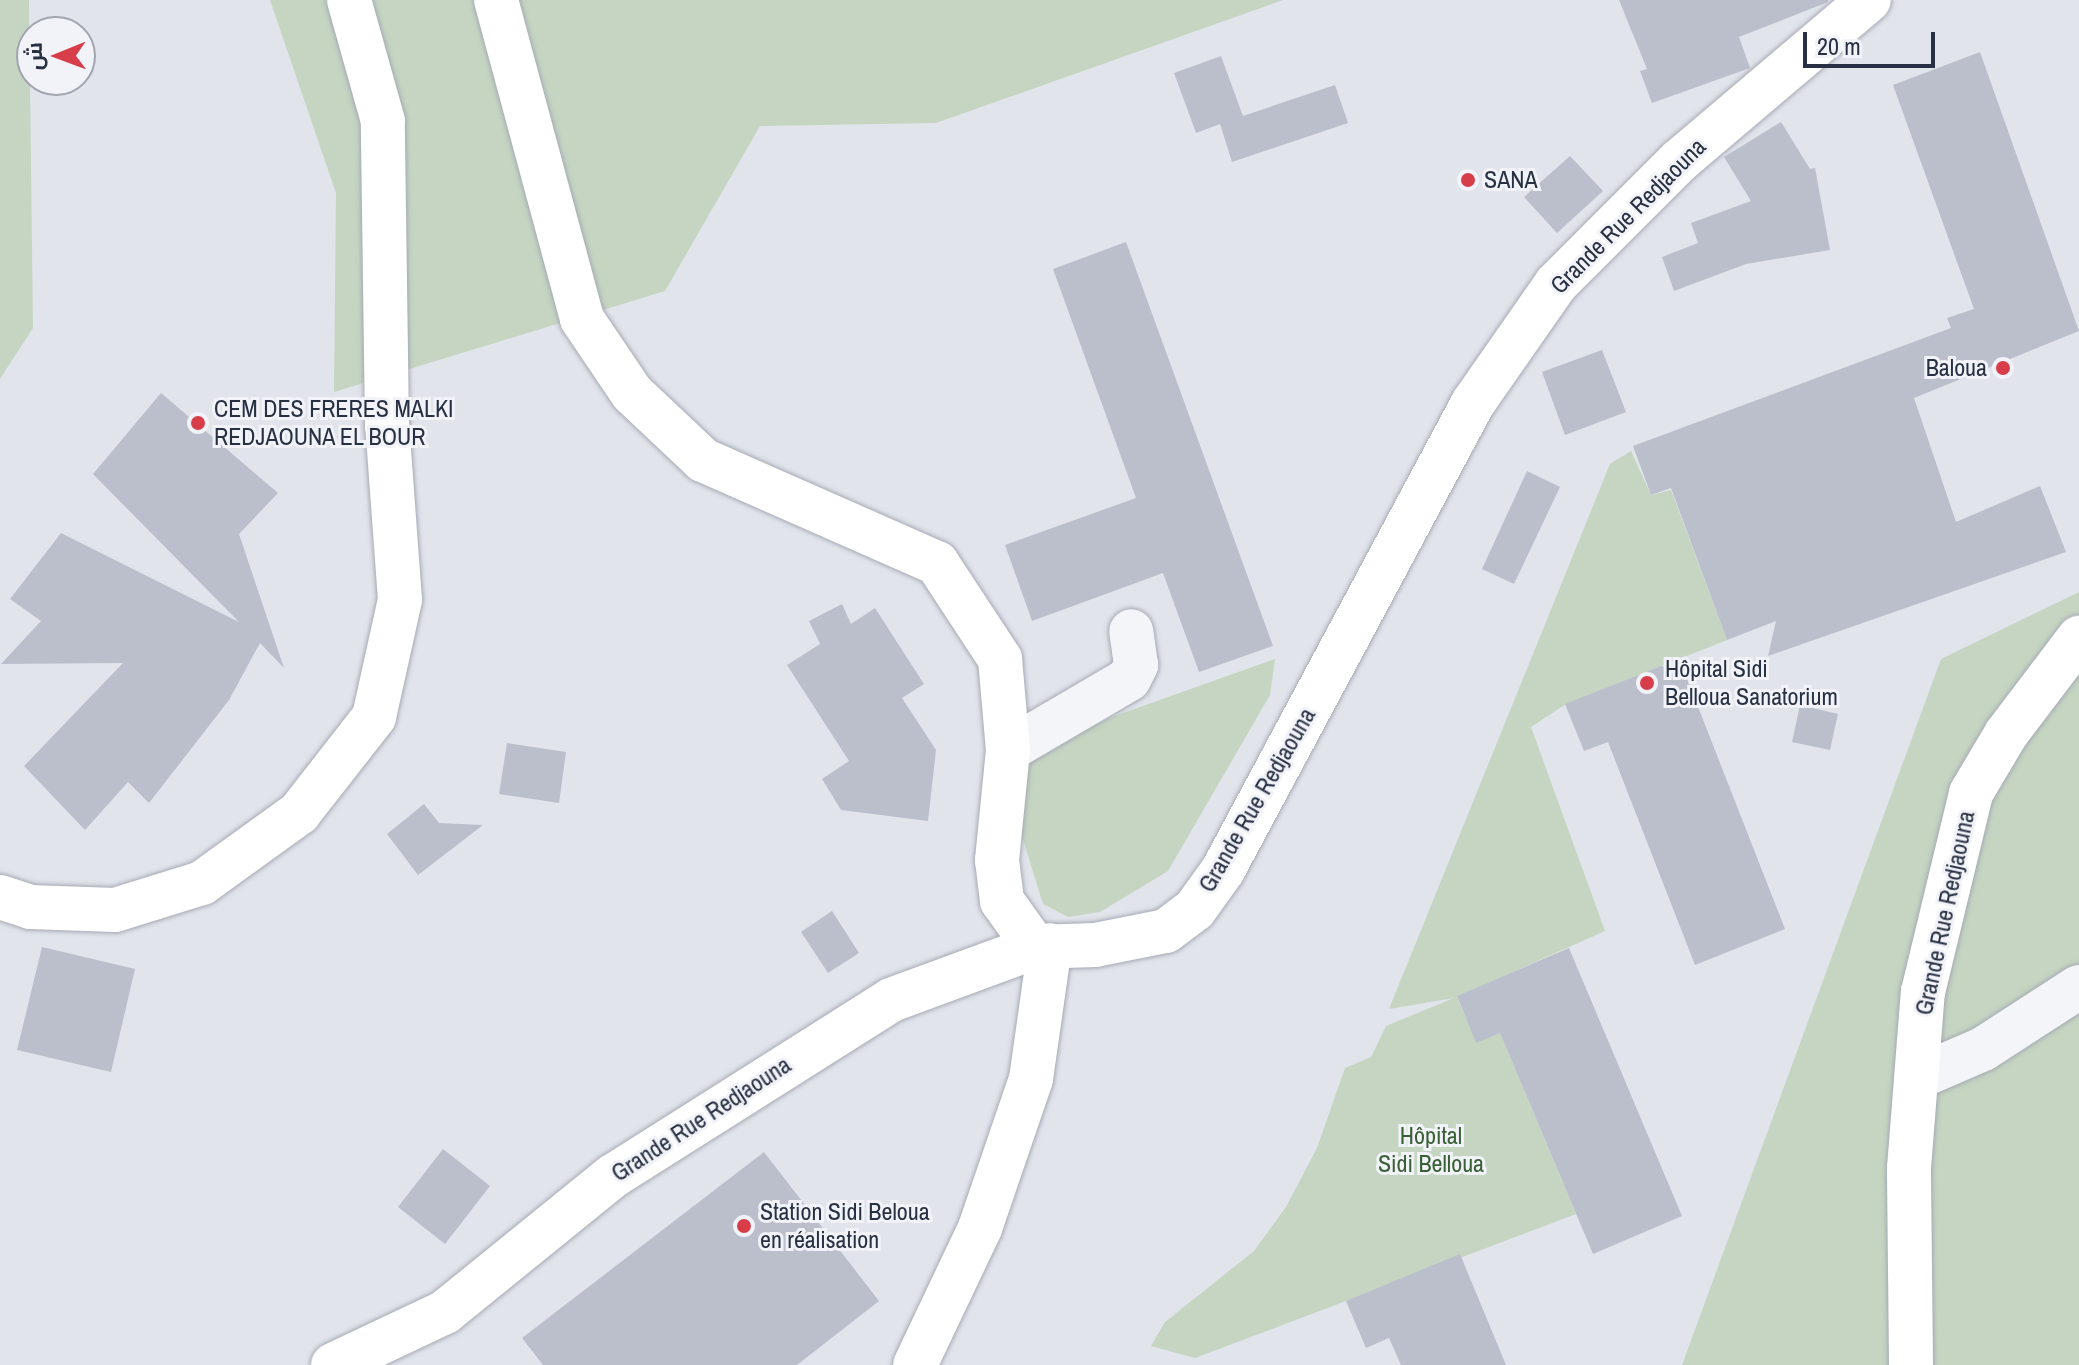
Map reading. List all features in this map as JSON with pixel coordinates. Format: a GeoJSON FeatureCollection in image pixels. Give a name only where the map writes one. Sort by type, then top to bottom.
{"type":"FeatureCollection","features":[{"type":"Feature","properties":{"kind":"street"},"geometry":{"type":"LineString","coordinates":[[0,897],[30,907],[115,910],[202,883],[299,813],[374,717],[400,600],[387,425],[383,121],[349,0]]}},
{"type":"Feature","properties":{"kind":"street"},"geometry":{"type":"LineString","coordinates":[[496,0],[582,319],[632,393],[703,460],[937,563],[1000,659],[1008,750],[997,860],[1002,901],[1042,946],[1031,1079],[980,1228],[915,1365]]}},
{"type":"Feature","properties":{"kind":"street","name":"Grande Rue Redjaouna"},"geometry":{"type":"LineString","coordinates":[[333,1365],[445,1312],[613,1176],[778,1068],[891,1000],[1042,946],[1095,945],[1166,931],[1195,909],[1223,870],[1473,403],[1556,284],[1679,161],[1869,0]]}},
{"type":"Feature","properties":{"kind":"street"},"geometry":{"type":"LineString","coordinates":[[1008,750],[1129,679],[1136,665],[1131,631]]}},
{"type":"Feature","properties":{"kind":"street","name":"Grande Rue Redjaouna"},"geometry":{"type":"LineString","coordinates":[[1911,1365],[1909,1168],[1923,992],[1971,793],[2006,734],[2079,638]]}},
{"type":"Feature","properties":{"kind":"street"},"geometry":{"type":"LineString","coordinates":[[1916,1078],[1983,1049],[2079,987]]}},
{"type":"Feature","properties":{"kind":"green space"},"geometry":{"type":"Polygon","coordinates":[[[0,0],[29,0],[29,16],[16,16],[16,96],[30,96],[33,328],[0,379],[0,0]]]}},
{"type":"Feature","properties":{"kind":"green space"},"geometry":{"type":"Polygon","coordinates":[[[270,0],[1283,0],[936,123],[760,126],[665,291],[334,392],[336,193],[270,0]]]}},
{"type":"Feature","properties":{"kind":"green space","name":"Hôpital Sidi Belloua"},"geometry":{"type":"Polygon","coordinates":[[[1631,451],[1651,495],[1671,490],[1727,640],[1566,704],[1531,727],[1605,931],[1457,997],[1476,1042],[1500,1033],[1576,1214],[1195,1358],[1151,1346],[1165,1322],[1254,1251],[1286,1207],[1317,1148],[1345,1068],[1371,1057],[1386,1026],[1454,998],[1389,1009],[1610,464],[1631,451]]]}},
{"type":"Feature","properties":{"kind":"green space"},"geometry":{"type":"Polygon","coordinates":[[[2079,592],[2079,1365],[1682,1365],[1941,659],[2079,592]]]}},
{"type":"Feature","properties":{"kind":"green space"},"geometry":{"type":"Polygon","coordinates":[[[1275,659],[1270,695],[1168,871],[1100,912],[1068,917],[1043,904],[1021,833],[1024,757],[1112,717],[1275,659]]]}},
{"type":"Feature","properties":{"kind":"building"},"geometry":{"type":"Polygon","coordinates":[[[1619,0],[1828,2],[1739,37],[1750,68],[1652,103],[1640,71],[1647,69],[1619,0]]]}},
{"type":"Feature","properties":{"kind":"building"},"geometry":{"type":"Polygon","coordinates":[[[1980,52],[2079,331],[1914,398],[1956,522],[2040,486],[2066,552],[1768,656],[1776,621],[1727,640],[1671,488],[1651,495],[1633,446],[1951,328],[1947,318],[1974,309],[1893,85],[1980,52]]]}},
{"type":"Feature","properties":{"kind":"building"},"geometry":{"type":"Polygon","coordinates":[[[1221,56],[1243,116],[1335,85],[1348,123],[1232,162],[1220,124],[1196,133],[1174,73],[1221,56]]]}},
{"type":"Feature","properties":{"kind":"building"},"geometry":{"type":"Polygon","coordinates":[[[1781,122],[1810,169],[1815,168],[1830,250],[1746,264],[1674,291],[1662,257],[1698,243],[1691,223],[1751,201],[1724,157],[1781,122]]]}},
{"type":"Feature","properties":{"kind":"building"},"geometry":{"type":"Polygon","coordinates":[[[1570,156],[1603,191],[1557,233],[1524,197],[1570,156]]]}},
{"type":"Feature","properties":{"kind":"building"},"geometry":{"type":"Polygon","coordinates":[[[1126,242],[1273,646],[1199,672],[1163,573],[1032,621],[1005,545],[1136,498],[1053,269],[1126,242]]]}},
{"type":"Feature","properties":{"kind":"building"},"geometry":{"type":"Polygon","coordinates":[[[1602,350],[1626,412],[1565,435],[1542,372],[1602,350]]]}},
{"type":"Feature","properties":{"kind":"building"},"geometry":{"type":"Polygon","coordinates":[[[161,393],[278,493],[239,534],[284,668],[260,643],[229,700],[149,803],[128,782],[85,830],[24,766],[123,663],[1,664],[41,621],[10,599],[61,533],[239,622],[93,474],[161,393]]]}},
{"type":"Feature","properties":{"kind":"building"},"geometry":{"type":"Polygon","coordinates":[[[1527,471],[1560,487],[1514,584],[1482,569],[1527,471]]]}},
{"type":"Feature","properties":{"kind":"building"},"geometry":{"type":"Polygon","coordinates":[[[842,604],[851,624],[875,608],[924,684],[902,698],[936,750],[928,821],[841,810],[822,779],[849,761],[787,665],[820,644],[809,621],[842,604]]]}},
{"type":"Feature","properties":{"kind":"building"},"geometry":{"type":"Polygon","coordinates":[[[1661,666],[1684,671],[1785,929],[1695,965],[1608,742],[1584,751],[1565,704],[1661,666]]]}},
{"type":"Feature","properties":{"kind":"building"},"geometry":{"type":"Polygon","coordinates":[[[1800,705],[1838,714],[1830,750],[1792,742],[1800,705]]]}},
{"type":"Feature","properties":{"kind":"building"},"geometry":{"type":"Polygon","coordinates":[[[507,743],[566,752],[559,803],[499,794],[507,743]]]}},
{"type":"Feature","properties":{"kind":"building"},"geometry":{"type":"Polygon","coordinates":[[[424,804],[439,823],[483,825],[418,875],[387,834],[424,804]]]}},
{"type":"Feature","properties":{"kind":"building"},"geometry":{"type":"Polygon","coordinates":[[[832,911],[859,953],[828,973],[801,932],[832,911]]]}},
{"type":"Feature","properties":{"kind":"building"},"geometry":{"type":"Polygon","coordinates":[[[42,947],[135,969],[111,1072],[17,1050],[42,947]]]}},
{"type":"Feature","properties":{"kind":"building"},"geometry":{"type":"Polygon","coordinates":[[[1569,948],[1682,1216],[1593,1254],[1500,1033],[1476,1043],[1457,996],[1569,948]]]}},
{"type":"Feature","properties":{"kind":"building"},"geometry":{"type":"Polygon","coordinates":[[[443,1149],[490,1186],[445,1244],[398,1207],[443,1149]]]}},
{"type":"Feature","properties":{"kind":"building","name":"Station Sidi Beloua en réalisation"},"geometry":{"type":"Polygon","coordinates":[[[764,1152],[879,1301],[797,1365],[543,1365],[522,1338],[764,1152]]]}},
{"type":"Feature","properties":{"kind":"building"},"geometry":{"type":"Polygon","coordinates":[[[1460,1254],[1506,1365],[1401,1365],[1389,1338],[1366,1348],[1346,1301],[1460,1254]]]}},
{"type":"Feature","properties":{"kind":"place","name":"SANA"},"geometry":{"type":"Point","coordinates":[1468,180]}},
{"type":"Feature","properties":{"kind":"place","name":"Baloua"},"geometry":{"type":"Point","coordinates":[2003,368]}},
{"type":"Feature","properties":{"kind":"place","name":"CEM DES FRERES MALKI REDJAOUNA EL BOUR"},"geometry":{"type":"Point","coordinates":[198,423]}},
{"type":"Feature","properties":{"kind":"place","name":"Hôpital Sidi Belloua Sanatorium"},"geometry":{"type":"Point","coordinates":[1647,683]}},
{"type":"Feature","properties":{"kind":"place","name":"Station Sidi Beloua en réalisation"},"geometry":{"type":"Point","coordinates":[744,1226]}}]}
